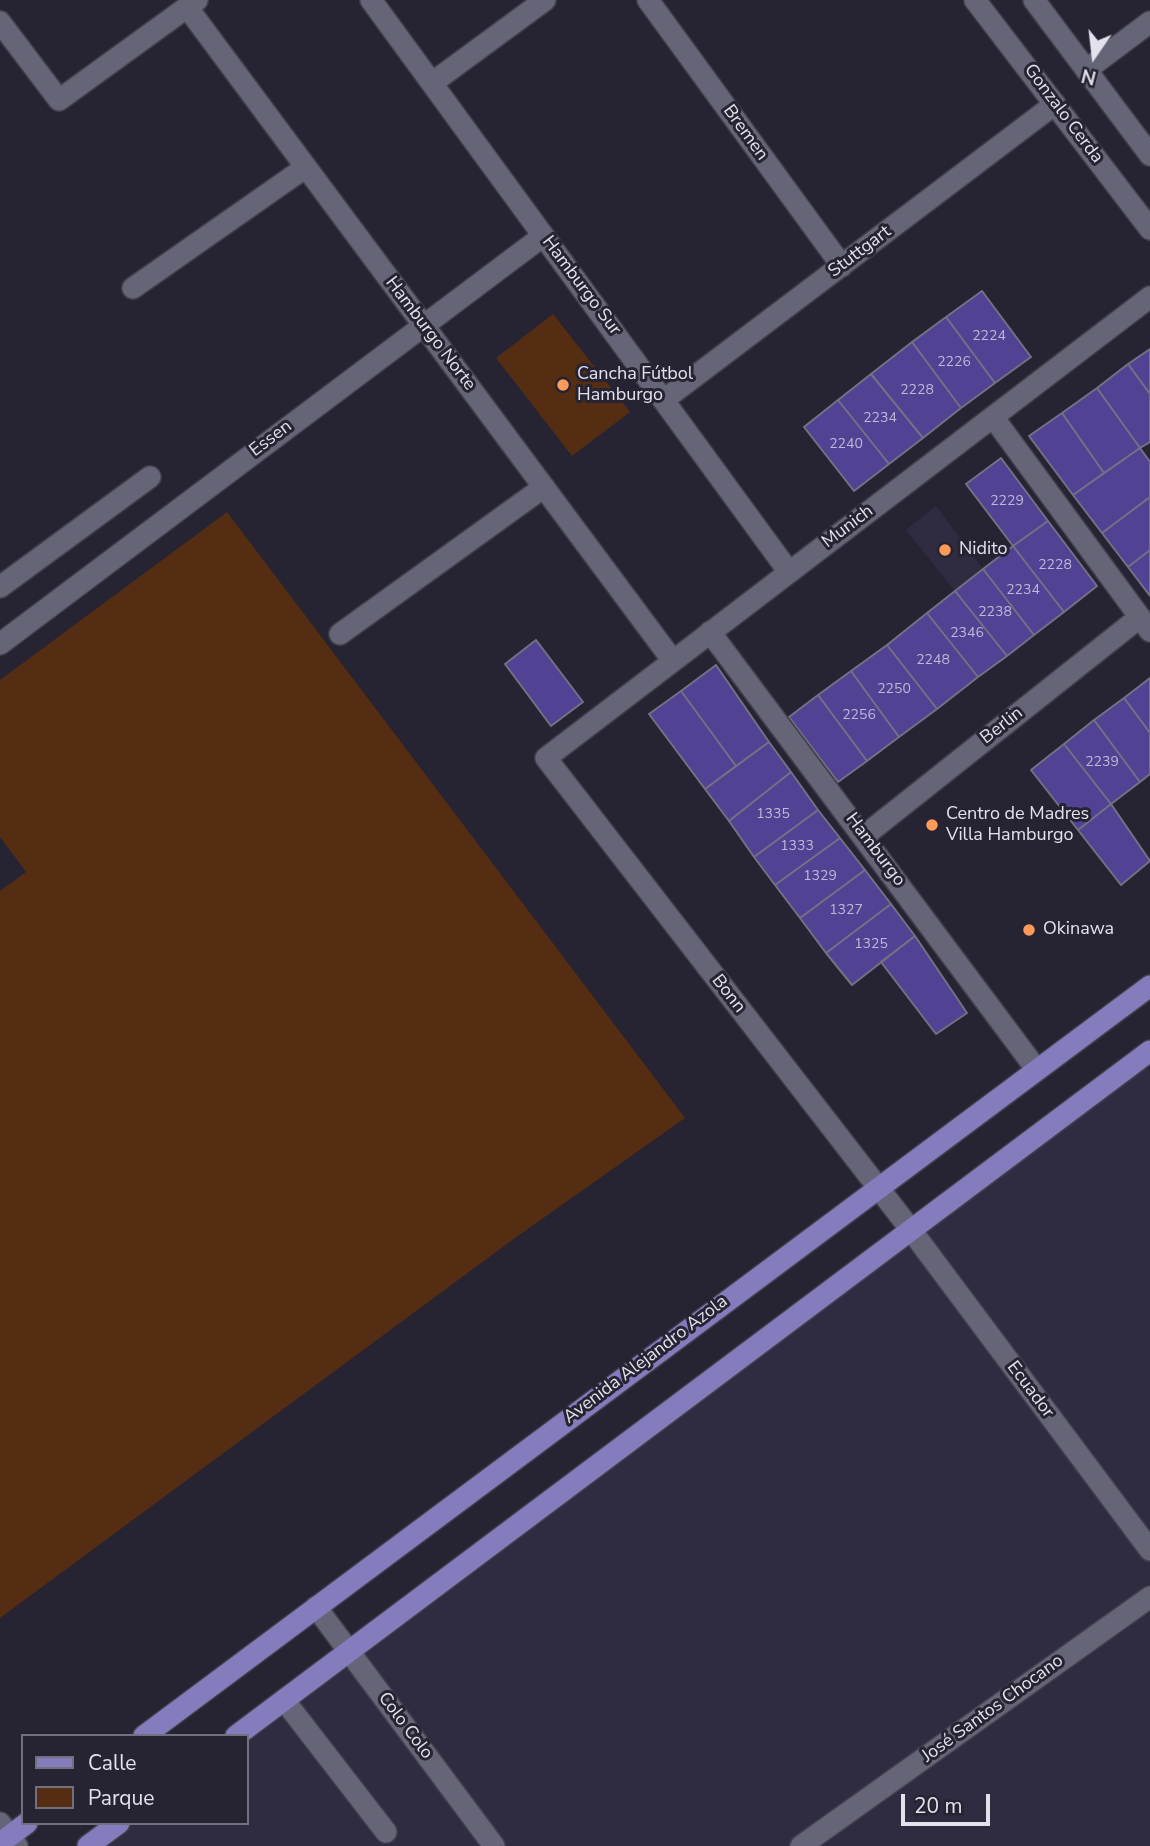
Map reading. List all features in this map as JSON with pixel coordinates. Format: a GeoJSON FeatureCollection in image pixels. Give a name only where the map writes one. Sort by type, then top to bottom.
{"type":"FeatureCollection","features":[{"type":"Feature","properties":{"kind":"main road","name":"Avenida Alejandro Azola"},"geometry":{"type":"LineString","coordinates":[[147,1734],[1150,986]]}},
{"type":"Feature","properties":{"kind":"main road"},"geometry":{"type":"LineString","coordinates":[[239,1734],[1150,1051]]}},
{"type":"Feature","properties":{"kind":"main road"},"geometry":{"type":"LineString","coordinates":[[88,1846],[116,1825]]}},
{"type":"Feature","properties":{"kind":"street","name":"Hamburgo Sur"},"geometry":{"type":"LineString","coordinates":[[371,0],[789,572]]}},
{"type":"Feature","properties":{"kind":"street"},"geometry":{"type":"LineString","coordinates":[[432,83],[545,0]]}},
{"type":"Feature","properties":{"kind":"street","name":"Bremen"},"geometry":{"type":"LineString","coordinates":[[648,0],[842,266]]}},
{"type":"Feature","properties":{"kind":"street","name":"Gonzalo Cerda"},"geometry":{"type":"LineString","coordinates":[[975,0],[1150,229]]}},
{"type":"Feature","properties":{"kind":"street"},"geometry":{"type":"LineString","coordinates":[[1034,0],[1150,155]]}},
{"type":"Feature","properties":{"kind":"street"},"geometry":{"type":"LineString","coordinates":[[0,22],[59,100],[192,4]]}},
{"type":"Feature","properties":{"kind":"street","name":"Hamburgo Norte"},"geometry":{"type":"LineString","coordinates":[[192,4],[306,167],[673,661]]}},
{"type":"Feature","properties":{"kind":"street"},"geometry":{"type":"LineString","coordinates":[[1086,70],[1150,22]]}},
{"type":"Feature","properties":{"kind":"street","name":"Stuttgart"},"geometry":{"type":"LineString","coordinates":[[665,399],[1055,104]]}},
{"type":"Feature","properties":{"kind":"street"},"geometry":{"type":"LineString","coordinates":[[133,288],[306,167]]}},
{"type":"Feature","properties":{"kind":"street","name":"Essen"},"geometry":{"type":"LineString","coordinates":[[0,644],[543,236]]}},
{"type":"Feature","properties":{"kind":"street","name":"Munich"},"geometry":{"type":"LineString","coordinates":[[546,758],[1150,297]]}},
{"type":"Feature","properties":{"kind":"street"},"geometry":{"type":"LineString","coordinates":[[993,417],[1145,624]]}},
{"type":"Feature","properties":{"kind":"street"},"geometry":{"type":"LineString","coordinates":[[0,587],[150,477]]}},
{"type":"Feature","properties":{"kind":"street"},"geometry":{"type":"LineString","coordinates":[[340,635],[544,487]]}},
{"type":"Feature","properties":{"kind":"street","name":"Berlin"},"geometry":{"type":"LineString","coordinates":[[864,836],[1145,624]]}},
{"type":"Feature","properties":{"kind":"street","name":"Hamburgo"},"geometry":{"type":"LineString","coordinates":[[710,632],[1037,1070]]}},
{"type":"Feature","properties":{"kind":"street","name":"Bonn"},"geometry":{"type":"LineString","coordinates":[[546,758],[911,1230]]}},
{"type":"Feature","properties":{"kind":"street","name":"Ecuador"},"geometry":{"type":"LineString","coordinates":[[911,1230],[1150,1550]]}},
{"type":"Feature","properties":{"kind":"street","name":"José Santos Chocano"},"geometry":{"type":"LineString","coordinates":[[802,1846],[1150,1597]]}},
{"type":"Feature","properties":{"kind":"street","name":"Colo Colo"},"geometry":{"type":"LineString","coordinates":[[316,1607],[494,1846]]}},
{"type":"Feature","properties":{"kind":"street"},"geometry":{"type":"LineString","coordinates":[[284,1700],[386,1832]]}},
{"type":"Feature","properties":{"kind":"shaded area","name":"Nidito"},"geometry":{"type":"Polygon","coordinates":[[[936,506],[983,569],[955,591],[906,530],[936,506]]]}},
{"type":"Feature","properties":{"kind":"shaded area"},"geometry":{"type":"Polygon","coordinates":[[[1145,1067],[1150,1071],[1150,1846],[104,1846],[131,1825],[248,1825],[248,1738],[1145,1067]]]}},
{"type":"Feature","properties":{"kind":"green space","name":"Cancha Fútbol Hamburgo"},"geometry":{"type":"Polygon","coordinates":[[[553,314],[630,412],[572,456],[496,358],[553,314]]]}},
{"type":"Feature","properties":{"kind":"green space"},"geometry":{"type":"Polygon","coordinates":[[[227,512],[685,1118],[515,1238],[0,1618],[0,891],[26,872],[0,837],[0,680],[227,512]]]}},
{"type":"Feature","properties":{"kind":"building"},"geometry":{"type":"Polygon","coordinates":[[[982,291],[1031,357],[995,383],[946,317],[982,291]]]}},
{"type":"Feature","properties":{"kind":"building"},"geometry":{"type":"Polygon","coordinates":[[[946,317],[995,383],[961,408],[912,342],[946,317]]]}},
{"type":"Feature","properties":{"kind":"building"},"geometry":{"type":"Polygon","coordinates":[[[912,342],[961,408],[923,438],[871,374],[912,342]]]}},
{"type":"Feature","properties":{"kind":"building"},"geometry":{"type":"Polygon","coordinates":[[[1150,349],[1150,394],[1128,364],[1150,349]]]}},
{"type":"Feature","properties":{"kind":"building"},"geometry":{"type":"Polygon","coordinates":[[[1128,364],[1150,394],[1150,442],[1140,448],[1097,388],[1128,364]]]}},
{"type":"Feature","properties":{"kind":"building"},"geometry":{"type":"Polygon","coordinates":[[[871,374],[923,438],[889,464],[838,400],[871,374]]]}},
{"type":"Feature","properties":{"kind":"building"},"geometry":{"type":"Polygon","coordinates":[[[1097,388],[1140,448],[1104,473],[1062,413],[1097,388]]]}},
{"type":"Feature","properties":{"kind":"building"},"geometry":{"type":"Polygon","coordinates":[[[838,400],[889,464],[854,491],[804,427],[838,400]]]}},
{"type":"Feature","properties":{"kind":"building"},"geometry":{"type":"Polygon","coordinates":[[[1062,413],[1104,473],[1073,495],[1029,436],[1062,413]]]}},
{"type":"Feature","properties":{"kind":"building"},"geometry":{"type":"Polygon","coordinates":[[[1140,448],[1150,462],[1150,497],[1102,533],[1073,495],[1140,448]]]}},
{"type":"Feature","properties":{"kind":"building"},"geometry":{"type":"Polygon","coordinates":[[[1001,458],[1048,521],[1013,546],[966,484],[1001,458]]]}},
{"type":"Feature","properties":{"kind":"building"},"geometry":{"type":"Polygon","coordinates":[[[1150,497],[1150,550],[1128,567],[1102,533],[1150,497]]]}},
{"type":"Feature","properties":{"kind":"building"},"geometry":{"type":"Polygon","coordinates":[[[1048,521],[1097,586],[1064,612],[1013,546],[1048,521]]]}},
{"type":"Feature","properties":{"kind":"building"},"geometry":{"type":"Polygon","coordinates":[[[1013,546],[1064,612],[1034,635],[983,569],[1013,546]]]}},
{"type":"Feature","properties":{"kind":"building"},"geometry":{"type":"Polygon","coordinates":[[[1150,550],[1150,596],[1128,567],[1150,550]]]}},
{"type":"Feature","properties":{"kind":"building"},"geometry":{"type":"Polygon","coordinates":[[[983,569],[1034,635],[1007,656],[955,591],[983,569]]]}},
{"type":"Feature","properties":{"kind":"building"},"geometry":{"type":"Polygon","coordinates":[[[955,591],[1007,656],[978,677],[927,613],[955,591]]]}},
{"type":"Feature","properties":{"kind":"building"},"geometry":{"type":"Polygon","coordinates":[[[927,613],[978,677],[937,709],[887,645],[927,613]]]}},
{"type":"Feature","properties":{"kind":"building"},"geometry":{"type":"Polygon","coordinates":[[[536,640],[583,702],[551,726],[505,664],[536,640]]]}},
{"type":"Feature","properties":{"kind":"building"},"geometry":{"type":"Polygon","coordinates":[[[887,645],[937,709],[899,737],[851,671],[887,645]]]}},
{"type":"Feature","properties":{"kind":"building"},"geometry":{"type":"Polygon","coordinates":[[[716,665],[769,742],[736,766],[681,691],[716,665]]]}},
{"type":"Feature","properties":{"kind":"building"},"geometry":{"type":"Polygon","coordinates":[[[851,671],[899,737],[867,761],[818,695],[851,671]]]}},
{"type":"Feature","properties":{"kind":"building"},"geometry":{"type":"Polygon","coordinates":[[[1150,678],[1150,733],[1124,698],[1150,678]]]}},
{"type":"Feature","properties":{"kind":"building"},"geometry":{"type":"Polygon","coordinates":[[[681,691],[736,766],[705,789],[649,714],[681,691]]]}},
{"type":"Feature","properties":{"kind":"building"},"geometry":{"type":"Polygon","coordinates":[[[818,695],[867,761],[838,782],[789,717],[818,695]]]}},
{"type":"Feature","properties":{"kind":"building"},"geometry":{"type":"Polygon","coordinates":[[[1124,698],[1150,733],[1150,774],[1140,782],[1094,720],[1124,698]]]}},
{"type":"Feature","properties":{"kind":"building"},"geometry":{"type":"Polygon","coordinates":[[[1094,720],[1140,782],[1111,804],[1064,744],[1094,720]]]}},
{"type":"Feature","properties":{"kind":"building"},"geometry":{"type":"Polygon","coordinates":[[[769,742],[791,772],[729,821],[705,789],[769,742]]]}},
{"type":"Feature","properties":{"kind":"building"},"geometry":{"type":"Polygon","coordinates":[[[1064,744],[1111,804],[1078,830],[1031,770],[1064,744]]]}},
{"type":"Feature","properties":{"kind":"building"},"geometry":{"type":"Polygon","coordinates":[[[791,772],[818,810],[754,857],[729,821],[791,772]]]}},
{"type":"Feature","properties":{"kind":"building"},"geometry":{"type":"Polygon","coordinates":[[[1111,804],[1150,861],[1121,885],[1078,830],[1111,804]]]}},
{"type":"Feature","properties":{"kind":"building"},"geometry":{"type":"Polygon","coordinates":[[[818,810],[840,838],[775,885],[754,857],[818,810]]]}},
{"type":"Feature","properties":{"kind":"building"},"geometry":{"type":"Polygon","coordinates":[[[840,838],[865,870],[800,918],[775,885],[840,838]]]}},
{"type":"Feature","properties":{"kind":"building"},"geometry":{"type":"Polygon","coordinates":[[[865,870],[891,904],[826,953],[800,918],[865,870]]]}},
{"type":"Feature","properties":{"kind":"building"},"geometry":{"type":"Polygon","coordinates":[[[891,904],[915,936],[852,985],[826,953],[891,904]]]}},
{"type":"Feature","properties":{"kind":"building"},"geometry":{"type":"Polygon","coordinates":[[[915,936],[967,1013],[936,1034],[881,962],[915,936]]]}},
{"type":"Feature","properties":{"kind":"place","name":"Cancha Fútbol Hamburgo"},"geometry":{"type":"Point","coordinates":[563,385]}},
{"type":"Feature","properties":{"kind":"place","name":"Nidito"},"geometry":{"type":"Point","coordinates":[945,550]}},
{"type":"Feature","properties":{"kind":"place","name":"Centro de Madres Villa Hamburgo"},"geometry":{"type":"Point","coordinates":[932,825]}},
{"type":"Feature","properties":{"kind":"place","name":"Okinawa"},"geometry":{"type":"Point","coordinates":[1029,930]}}]}
